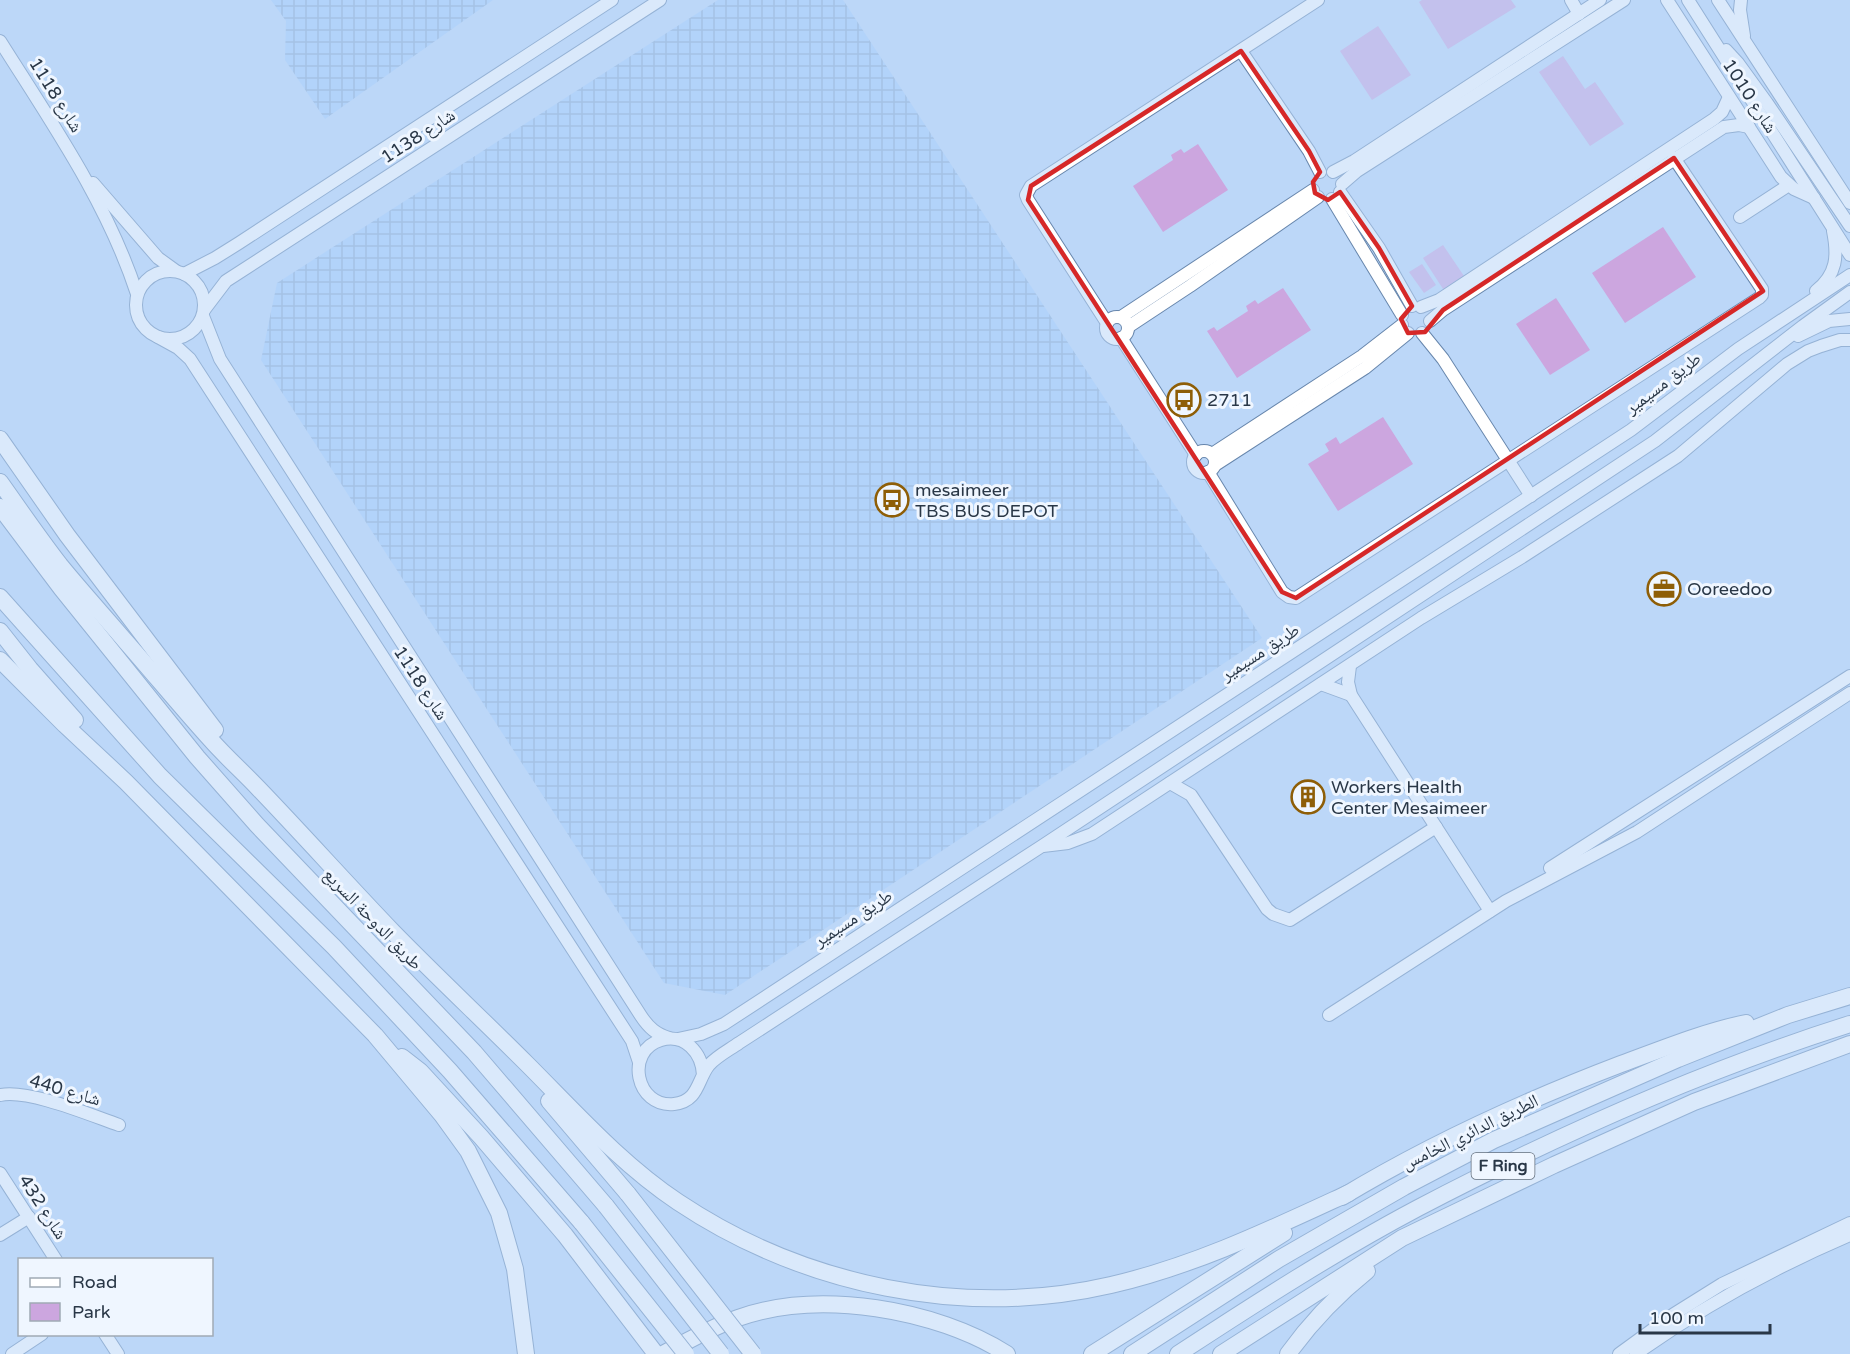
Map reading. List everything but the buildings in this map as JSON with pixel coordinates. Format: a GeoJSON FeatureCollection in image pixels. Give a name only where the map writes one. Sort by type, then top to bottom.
{"type":"FeatureCollection","features":[{"type":"Feature","properties":{"kind":"highway"},"geometry":{"type":"LineString","coordinates":[[0,439],[67,535],[256,786]]}},
{"type":"Feature","properties":{"kind":"highway"},"geometry":{"type":"LineString","coordinates":[[0,482],[60,565],[213,743],[428,968],[623,1158],[677,1202],[755,1246],[799,1265],[872,1286],[958,1297],[1030,1297],[1088,1290],[1167,1270],[1242,1242],[1349,1193]]}},
{"type":"Feature","properties":{"kind":"highway","name":"طريق الدوحة السريع"},"geometry":{"type":"LineString","coordinates":[[0,507],[129,675],[220,783],[257,825],[474,1052],[606,1206],[721,1354]]}},
{"type":"Feature","properties":{"kind":"highway"},"geometry":{"type":"LineString","coordinates":[[0,597],[160,776],[334,947],[450,1071],[582,1223],[686,1354]]}},
{"type":"Feature","properties":{"kind":"highway"},"geometry":{"type":"LineString","coordinates":[[0,631],[126,782]]}},
{"type":"Feature","properties":{"kind":"highway"},"geometry":{"type":"LineString","coordinates":[[0,660],[126,782],[375,1035],[442,1115],[468,1151],[499,1213],[515,1269],[526,1354]]}},
{"type":"Feature","properties":{"kind":"highway","name":"الطريق الدائري الخامس"},"geometry":{"type":"LineString","coordinates":[[1132,1354],[1279,1259],[1404,1187],[1484,1145],[1568,1106],[1788,1015],[1850,996]]}},
{"type":"Feature","properties":{"kind":"highway"},"geometry":{"type":"LineString","coordinates":[[467,1004],[628,1194],[753,1354]]}},
{"type":"Feature","properties":{"kind":"highway"},"geometry":{"type":"LineString","coordinates":[[1092,1354],[1267,1242],[1349,1193],[1485,1120],[1560,1087],[1704,1033],[1788,1015]]}},
{"type":"Feature","properties":{"kind":"highway","name":"F Ring"},"geometry":{"type":"LineString","coordinates":[[1178,1354],[1291,1281],[1416,1209],[1592,1122],[1795,1041],[1850,1024]]}},
{"type":"Feature","properties":{"kind":"highway"},"geometry":{"type":"LineString","coordinates":[[375,1035],[420,1071],[481,1137],[566,1235],[656,1354]]}},
{"type":"Feature","properties":{"kind":"highway"},"geometry":{"type":"LineString","coordinates":[[1221,1354],[1402,1238],[1554,1165],[1694,1102],[1850,1044]]}},
{"type":"Feature","properties":{"kind":"highway"},"geometry":{"type":"LineString","coordinates":[[1288,1354],[1321,1313],[1351,1284],[1396,1251],[1467,1207]]}},
{"type":"Feature","properties":{"kind":"highway"},"geometry":{"type":"LineString","coordinates":[[663,1354],[692,1338],[748,1315],[803,1306],[862,1306],[930,1320],[959,1330],[1007,1354]]}},
{"type":"Feature","properties":{"kind":"highway"},"geometry":{"type":"LineString","coordinates":[[521,1354],[524,1334]]}},
{"type":"Feature","properties":{"kind":"street","name":"شارع 1138"},"geometry":{"type":"LineString","coordinates":[[180,272],[215,258],[239,243],[612,0]]}},
{"type":"Feature","properties":{"kind":"street","name":"شارع 1138"},"geometry":{"type":"LineString","coordinates":[[203,313],[226,281],[660,0]]}},
{"type":"Feature","properties":{"kind":"street"},"geometry":{"type":"LineString","coordinates":[[1107,323],[1026,195],[1031,186],[1318,0]]}},
{"type":"Feature","properties":{"kind":"street"},"geometry":{"type":"LineString","coordinates":[[1571,0],[1579,14]]}},
{"type":"Feature","properties":{"kind":"street"},"geometry":{"type":"LineString","coordinates":[[1315,193],[1314,178],[1320,172],[1333,172],[1354,161],[1600,0]]}},
{"type":"Feature","properties":{"kind":"street"},"geometry":{"type":"LineString","coordinates":[[1315,193],[1325,200],[1338,192],[1357,171],[1624,0]]}},
{"type":"Feature","properties":{"kind":"street","name":"شارع 1010"},"geometry":{"type":"LineString","coordinates":[[1667,0],[1781,177],[1800,193],[1814,198]]}},
{"type":"Feature","properties":{"kind":"street","name":"شارع 1010"},"geometry":{"type":"LineString","coordinates":[[1688,0],[1850,255]]}},
{"type":"Feature","properties":{"kind":"street","name":"شارع 1010"},"geometry":{"type":"LineString","coordinates":[[1718,0],[1849,201]]}},
{"type":"Feature","properties":{"kind":"street"},"geometry":{"type":"LineString","coordinates":[[1742,0],[1740,10],[1745,40]]}},
{"type":"Feature","properties":{"kind":"street"},"geometry":{"type":"LineString","coordinates":[[1713,40],[1738,63],[1850,226]]}},
{"type":"Feature","properties":{"kind":"street","name":"شارع 1118"},"geometry":{"type":"LineString","coordinates":[[0,41],[81,169],[121,251],[137,294]]}},
{"type":"Feature","properties":{"kind":"street"},"geometry":{"type":"LineString","coordinates":[[1241,51],[1309,151],[1320,172]]}},
{"type":"Feature","properties":{"kind":"street"},"geometry":{"type":"LineString","coordinates":[[1333,172],[1337,174],[1338,192],[1409,317],[1416,335],[1429,327],[1431,321],[1443,310],[1674,158],[1717,125],[1729,96]]}},
{"type":"Feature","properties":{"kind":"street"},"geometry":{"type":"LineString","coordinates":[[1674,158],[1762,289],[1762,295],[1507,460],[1303,596],[1289,597],[1282,592],[1212,464],[1204,451],[1196,455],[1193,462],[1195,468],[1201,472],[1212,464],[1365,368],[1409,317],[1717,125],[1749,127]]}},
{"type":"Feature","properties":{"kind":"street","name":"شارع 1118"},"geometry":{"type":"LineString","coordinates":[[81,169],[158,258],[180,272]]}},
{"type":"Feature","properties":{"kind":"street"},"geometry":{"type":"LineString","coordinates":[[1740,217],[1789,185]]}},
{"type":"Feature","properties":{"kind":"street"},"geometry":{"type":"LineString","coordinates":[[1125,322],[1315,193]]}},
{"type":"Feature","properties":{"kind":"street"},"geometry":{"type":"LineString","coordinates":[[1738,349],[1759,326],[1813,293],[1831,274],[1836,264],[1832,224]]}},
{"type":"Feature","properties":{"kind":"street"},"geometry":{"type":"LineString","coordinates":[[166,271],[180,272],[194,280],[200,289],[204,299],[203,313],[195,328],[187,335],[168,339],[158,337],[148,332],[136,315],[137,294],[148,278],[166,271]]}},
{"type":"Feature","properties":{"kind":"street","name":"طريق مسيمير"},"geometry":{"type":"LineString","coordinates":[[674,1039],[701,1034],[724,1024],[1631,430],[1738,349],[1850,275]]}},
{"type":"Feature","properties":{"kind":"street"},"geometry":{"type":"LineString","coordinates":[[703,1075],[700,1057],[694,1049],[674,1039],[660,1040],[650,1045],[639,1062],[637,1072],[645,1092],[653,1099],[674,1104],[685,1101],[700,1085],[710,1064],[739,1043],[1655,441],[1850,292]]}},
{"type":"Feature","properties":{"kind":"street"},"geometry":{"type":"LineString","coordinates":[[1409,317],[1428,312],[1431,321]]}},
{"type":"Feature","properties":{"kind":"street","name":"شارع 1118"},"geometry":{"type":"LineString","coordinates":[[203,313],[219,359],[634,1006],[648,1027],[658,1035],[674,1039]]}},
{"type":"Feature","properties":{"kind":"street"},"geometry":{"type":"LineString","coordinates":[[1112,318],[1125,322],[1127,333],[1121,338],[1110,337],[1106,330],[1107,323],[1112,318]]}},
{"type":"Feature","properties":{"kind":"street"},"geometry":{"type":"LineString","coordinates":[[1773,349],[1829,321],[1850,319]]}},
{"type":"Feature","properties":{"kind":"street"},"geometry":{"type":"LineString","coordinates":[[1422,333],[1443,359],[1531,496]]}},
{"type":"Feature","properties":{"kind":"street","name":"شارع 1118"},"geometry":{"type":"LineString","coordinates":[[158,337],[178,348],[190,359],[632,1041],[639,1062]]}},
{"type":"Feature","properties":{"kind":"street"},"geometry":{"type":"LineString","coordinates":[[1121,338],[1196,455]]}},
{"type":"Feature","properties":{"kind":"street"},"geometry":{"type":"LineString","coordinates":[[1042,846],[1068,843],[1084,838],[1421,618],[1522,557],[1678,456],[1794,360],[1821,346],[1840,340],[1850,340]]}},
{"type":"Feature","properties":{"kind":"street"},"geometry":{"type":"LineString","coordinates":[[1378,625],[1421,618]]}},
{"type":"Feature","properties":{"kind":"street"},"geometry":{"type":"LineString","coordinates":[[1350,666],[1348,682],[1351,695],[1490,911]]}},
{"type":"Feature","properties":{"kind":"street"},"geometry":{"type":"LineString","coordinates":[[1287,706],[1305,673]]}},
{"type":"Feature","properties":{"kind":"street"},"geometry":{"type":"LineString","coordinates":[[1506,901],[1519,889],[1850,676]]}},
{"type":"Feature","properties":{"kind":"street"},"geometry":{"type":"LineString","coordinates":[[1321,684],[1351,695]]}},
{"type":"Feature","properties":{"kind":"street"},"geometry":{"type":"LineString","coordinates":[[1329,1015],[1506,901],[1637,832],[1850,693]]}},
{"type":"Feature","properties":{"kind":"street"},"geometry":{"type":"LineString","coordinates":[[1190,770],[1191,795]]}},
{"type":"Feature","properties":{"kind":"street"},"geometry":{"type":"LineString","coordinates":[[1170,783],[1191,795],[1267,909],[1273,914],[1290,920],[1436,827]]}},
{"type":"Feature","properties":{"kind":"street","name":"شارع 440"},"geometry":{"type":"LineString","coordinates":[[0,1095],[7,1093],[46,1100],[119,1125]]}},
{"type":"Feature","properties":{"kind":"street","name":"شارع 432"},"geometry":{"type":"LineString","coordinates":[[0,1173],[55,1258]]}},
{"type":"Feature","properties":{"kind":"street"},"geometry":{"type":"LineString","coordinates":[[0,1235],[29,1217]]}},
{"type":"Feature","properties":{"kind":"street"},"geometry":{"type":"LineString","coordinates":[[1619,1354],[1674,1314],[1722,1284],[1850,1223]]}},
{"type":"Feature","properties":{"kind":"street"},"geometry":{"type":"LineString","coordinates":[[1636,1354],[1701,1310],[1738,1289],[1850,1235]]}},
{"type":"Feature","properties":{"kind":"street"},"geometry":{"type":"LineString","coordinates":[[12,1354],[40,1336]]}},
{"type":"Feature","properties":{"kind":"street"},"geometry":{"type":"LineString","coordinates":[[106,1336],[118,1354]]}},
{"type":"Feature","properties":{"kind":"highlighted area"},"geometry":{"type":"Polygon","coordinates":[[[1241,51],[1309,151],[1320,172],[1313,182],[1315,193],[1328,200],[1340,192],[1379,248],[1412,306],[1401,319],[1408,333],[1425,332],[1443,310],[1674,158],[1763,291],[1296,598],[1282,592],[1028,200],[1031,186],[1241,51]]]}},
{"type":"Feature","properties":{"kind":"shaded area"},"geometry":{"type":"Polygon","coordinates":[[[271,0],[493,0],[325,119],[285,60],[286,21],[271,0]]]}},
{"type":"Feature","properties":{"kind":"shaded area"},"geometry":{"type":"Polygon","coordinates":[[[718,0],[843,0],[1262,638],[725,995],[664,983],[261,360],[277,283],[718,0]]]}},
{"type":"Feature","properties":{"kind":"green space"},"geometry":{"type":"Polygon","coordinates":[[[1422,0],[1511,0],[1516,7],[1448,49],[1419,2],[1422,0]]]}},
{"type":"Feature","properties":{"kind":"green space"},"geometry":{"type":"Polygon","coordinates":[[[1378,26],[1411,75],[1372,100],[1340,51],[1378,26]]]}},
{"type":"Feature","properties":{"kind":"green space"},"geometry":{"type":"Polygon","coordinates":[[[1563,56],[1585,89],[1595,82],[1624,124],[1590,146],[1539,72],[1563,56]]]}},
{"type":"Feature","properties":{"kind":"green space"},"geometry":{"type":"Polygon","coordinates":[[[1198,144],[1228,190],[1163,232],[1133,186],[1173,160],[1171,155],[1181,149],[1184,153],[1198,144]]]}},
{"type":"Feature","properties":{"kind":"green space"},"geometry":{"type":"Polygon","coordinates":[[[1663,227],[1696,277],[1625,323],[1592,273],[1663,227]]]}},
{"type":"Feature","properties":{"kind":"green space"},"geometry":{"type":"Polygon","coordinates":[[[1443,245],[1466,279],[1445,292],[1423,258],[1443,245]]]}},
{"type":"Feature","properties":{"kind":"green space"},"geometry":{"type":"Polygon","coordinates":[[[1422,264],[1436,285],[1424,293],[1409,272],[1422,264]]]}},
{"type":"Feature","properties":{"kind":"green space"},"geometry":{"type":"Polygon","coordinates":[[[1283,288],[1311,330],[1237,378],[1207,331],[1214,327],[1217,331],[1248,311],[1246,306],[1255,300],[1258,304],[1283,288]]]}},
{"type":"Feature","properties":{"kind":"green space"},"geometry":{"type":"Polygon","coordinates":[[[1556,298],[1590,350],[1550,375],[1516,324],[1556,298]]]}},
{"type":"Feature","properties":{"kind":"green space"},"geometry":{"type":"Polygon","coordinates":[[[1383,417],[1413,464],[1338,511],[1308,464],[1329,451],[1325,444],[1336,437],[1340,444],[1383,417]]]}},
{"type":"Feature","properties":{"kind":"place","name":"2711"},"geometry":{"type":"Point","coordinates":[1184,400]}},
{"type":"Feature","properties":{"kind":"place","name":"mesaimeer TBS BUS DEPOT"},"geometry":{"type":"Point","coordinates":[892,500]}},
{"type":"Feature","properties":{"kind":"place","name":"Ooreedoo"},"geometry":{"type":"Point","coordinates":[1664,589]}},
{"type":"Feature","properties":{"kind":"place","name":"Workers Health Center Mesaimeer"},"geometry":{"type":"Point","coordinates":[1308,797]}}]}
